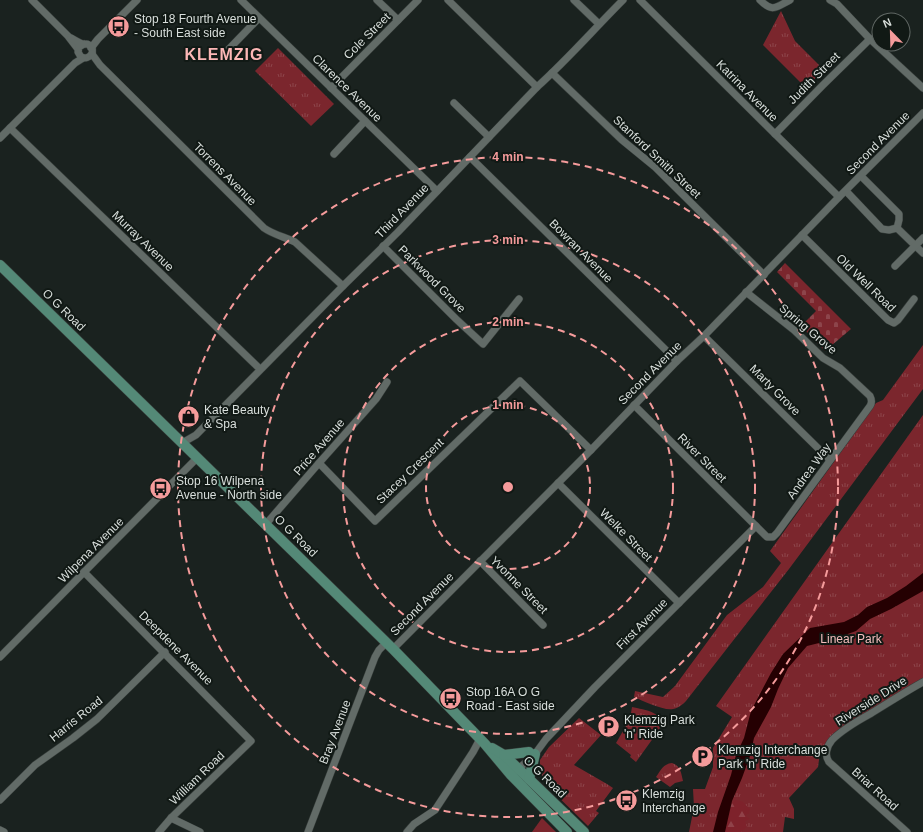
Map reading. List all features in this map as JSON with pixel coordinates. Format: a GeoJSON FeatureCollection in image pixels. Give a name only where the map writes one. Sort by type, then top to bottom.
{"type":"FeatureCollection","features":[{"type":"Feature","properties":{"kind":"main road","name":"O G Road"},"geometry":{"type":"LineString","coordinates":[[0,265],[390,646],[483,741],[515,770],[529,779],[583,831]]}},
{"type":"Feature","properties":{"kind":"main road","name":"O G Road"},"geometry":{"type":"LineString","coordinates":[[483,741],[504,755],[567,832]]}},
{"type":"Feature","properties":{"kind":"main road"},"geometry":{"type":"LineString","coordinates":[[504,755],[532,753],[529,779]]}},
{"type":"Feature","properties":{"kind":"street","name":"Torrens Avenue"},"geometry":{"type":"LineString","coordinates":[[32,0],[100,65],[264,228],[271,233],[288,238],[295,242],[343,286]]}},
{"type":"Feature","properties":{"kind":"street"},"geometry":{"type":"LineString","coordinates":[[0,138],[137,0]]}},
{"type":"Feature","properties":{"kind":"street","name":"Clarence Avenue"},"geometry":{"type":"LineString","coordinates":[[241,0],[437,191]]}},
{"type":"Feature","properties":{"kind":"street"},"geometry":{"type":"LineString","coordinates":[[377,0],[398,20]]}},
{"type":"Feature","properties":{"kind":"street","name":"Cole Street"},"geometry":{"type":"LineString","coordinates":[[331,88],[418,0]]}},
{"type":"Feature","properties":{"kind":"street"},"geometry":{"type":"LineString","coordinates":[[448,0],[537,87]]}},
{"type":"Feature","properties":{"kind":"street"},"geometry":{"type":"LineString","coordinates":[[574,0],[599,24]]}},
{"type":"Feature","properties":{"kind":"street","name":"Third Avenue"},"geometry":{"type":"LineString","coordinates":[[182,443],[196,435],[623,0]]}},
{"type":"Feature","properties":{"kind":"street","name":"Katrina Avenue"},"geometry":{"type":"LineString","coordinates":[[640,0],[839,197]]}},
{"type":"Feature","properties":{"kind":"street"},"geometry":{"type":"LineString","coordinates":[[760,0],[767,7],[776,8],[790,0]]}},
{"type":"Feature","properties":{"kind":"street"},"geometry":{"type":"LineString","coordinates":[[830,0],[837,4],[870,39],[923,88]]}},
{"type":"Feature","properties":{"kind":"street"},"geometry":{"type":"LineString","coordinates":[[226,52],[259,18]]}},
{"type":"Feature","properties":{"kind":"street","name":"Judith Street"},"geometry":{"type":"LineString","coordinates":[[775,134],[870,39]]}},
{"type":"Feature","properties":{"kind":"street","name":"Stanford Smith Street"},"geometry":{"type":"LineString","coordinates":[[552,73],[622,140],[655,167],[764,275]]}},
{"type":"Feature","properties":{"kind":"street"},"geometry":{"type":"LineString","coordinates":[[454,103],[489,137]]}},
{"type":"Feature","properties":{"kind":"street","name":"Second Avenue"},"geometry":{"type":"LineString","coordinates":[[390,646],[480,561],[591,450],[923,113]]}},
{"type":"Feature","properties":{"kind":"street"},"geometry":{"type":"LineString","coordinates":[[334,154],[365,121]]}},
{"type":"Feature","properties":{"kind":"street","name":"Murray Avenue"},"geometry":{"type":"LineString","coordinates":[[10,128],[260,369]]}},
{"type":"Feature","properties":{"kind":"street","name":"Bowran Avenue"},"geometry":{"type":"LineString","coordinates":[[470,157],[677,361]]}},
{"type":"Feature","properties":{"kind":"street"},"geometry":{"type":"LineString","coordinates":[[861,176],[899,214],[897,228]]}},
{"type":"Feature","properties":{"kind":"street"},"geometry":{"type":"LineString","coordinates":[[846,191],[882,229],[889,230],[897,228]]}},
{"type":"Feature","properties":{"kind":"street"},"geometry":{"type":"LineString","coordinates":[[897,228],[923,253]]}},
{"type":"Feature","properties":{"kind":"street","name":"Old Well Road"},"geometry":{"type":"LineString","coordinates":[[802,235],[888,320],[894,323],[898,320],[914,299]]}},
{"type":"Feature","properties":{"kind":"street"},"geometry":{"type":"LineString","coordinates":[[895,266],[923,238]]}},
{"type":"Feature","properties":{"kind":"street","name":"Parkwood Grove"},"geometry":{"type":"LineString","coordinates":[[383,246],[456,320],[483,344],[519,299]]}},
{"type":"Feature","properties":{"kind":"street","name":"Spring Grove"},"geometry":{"type":"LineString","coordinates":[[746,292],[794,330],[823,358],[840,368],[870,396],[872,400]]}},
{"type":"Feature","properties":{"kind":"street","name":"Marty Grove"},"geometry":{"type":"LineString","coordinates":[[704,336],[830,460]]}},
{"type":"Feature","properties":{"kind":"street","name":"Stacey Crescent"},"geometry":{"type":"LineString","coordinates":[[319,463],[375,521],[520,381],[591,450]]}},
{"type":"Feature","properties":{"kind":"street","name":"Price Avenue"},"geometry":{"type":"LineString","coordinates":[[266,524],[376,399],[386,382]]}},
{"type":"Feature","properties":{"kind":"street","name":"Andrea Way"},"geometry":{"type":"LineString","coordinates":[[756,526],[767,537],[772,537],[777,533],[872,404],[872,400]]}},
{"type":"Feature","properties":{"kind":"street","name":"River Street"},"geometry":{"type":"LineString","coordinates":[[634,406],[756,526]]}},
{"type":"Feature","properties":{"kind":"street","name":"Third Avenue"},"geometry":{"type":"LineString","coordinates":[[194,455],[196,435]]}},
{"type":"Feature","properties":{"kind":"street","name":"Wilpena Avenue"},"geometry":{"type":"LineString","coordinates":[[0,657],[84,572],[194,455]]}},
{"type":"Feature","properties":{"kind":"street","name":"Welke Street"},"geometry":{"type":"LineString","coordinates":[[558,483],[679,603]]}},
{"type":"Feature","properties":{"kind":"street","name":"First Avenue"},"geometry":{"type":"LineString","coordinates":[[515,770],[595,687],[756,526]]}},
{"type":"Feature","properties":{"kind":"street","name":"Yvonne Street"},"geometry":{"type":"LineString","coordinates":[[480,561],[543,625]]}},
{"type":"Feature","properties":{"kind":"street","name":"Deepdene Avenue"},"geometry":{"type":"LineString","coordinates":[[84,572],[165,652],[251,741]]}},
{"type":"Feature","properties":{"kind":"street","name":"Bray Avenue"},"geometry":{"type":"LineString","coordinates":[[308,832],[375,657],[379,650],[390,646]]}},
{"type":"Feature","properties":{"kind":"street","name":"Harris Road"},"geometry":{"type":"LineString","coordinates":[[0,800],[35,765],[97,719],[165,652]]}},
{"type":"Feature","properties":{"kind":"street","name":"Riverside Drive"},"geometry":{"type":"LineString","coordinates":[[829,762],[826,757],[826,752],[833,739],[863,718],[923,682]]}},
{"type":"Feature","properties":{"kind":"street","name":"William Road"},"geometry":{"type":"LineString","coordinates":[[159,832],[171,818],[251,741]]}},
{"type":"Feature","properties":{"kind":"street"},"geometry":{"type":"LineString","coordinates":[[407,832],[414,824],[435,810],[473,752],[483,741]]}},
{"type":"Feature","properties":{"kind":"street","name":"Briar Road"},"geometry":{"type":"LineString","coordinates":[[829,762],[907,832]]}},
{"type":"Feature","properties":{"kind":"street"},"geometry":{"type":"LineString","coordinates":[[171,818],[200,832]]}},
{"type":"Feature","properties":{"kind":"street"},"geometry":{"type":"LineString","coordinates":[[0,830],[4,832]]}},
{"type":"Feature","properties":{"kind":"green space"},"geometry":{"type":"Polygon","coordinates":[[[781,11],[795,41],[824,70],[806,88],[763,45],[781,11]]]}},
{"type":"Feature","properties":{"kind":"green space"},"geometry":{"type":"Polygon","coordinates":[[[278,48],[334,104],[311,126],[255,71],[278,48]]]}},
{"type":"Feature","properties":{"kind":"green space"},"geometry":{"type":"Polygon","coordinates":[[[785,263],[851,329],[825,351],[801,326],[816,311],[777,272],[785,263]]]}},
{"type":"Feature","properties":{"kind":"green space"},"geometry":{"type":"Polygon","coordinates":[[[923,345],[923,389],[789,569],[686,701],[677,708],[664,709],[634,697],[635,691],[663,697],[675,686],[727,615],[763,587],[781,563],[770,551],[876,403],[883,400],[923,345]]]}},
{"type":"Feature","properties":{"kind":"green space","name":"Linear Park"},"geometry":{"type":"Polygon","coordinates":[[[923,415],[923,680],[829,741],[820,753],[818,767],[789,798],[794,809],[794,819],[785,817],[783,832],[689,832],[694,807],[693,789],[705,789],[713,767],[713,748],[732,717],[716,706],[923,415]]]}},
{"type":"Feature","properties":{"kind":"green space"},"geometry":{"type":"Polygon","coordinates":[[[632,707],[653,713],[658,716],[661,724],[659,730],[636,762],[630,757],[631,755],[616,743],[630,719],[632,707]]]}},
{"type":"Feature","properties":{"kind":"green space"},"geometry":{"type":"Polygon","coordinates":[[[579,718],[601,735],[574,765],[613,788],[596,811],[599,813],[588,826],[546,785],[540,771],[540,760],[549,747],[579,718]]]}},
{"type":"Feature","properties":{"kind":"green space"},"geometry":{"type":"Polygon","coordinates":[[[672,763],[679,768],[683,781],[675,783],[670,787],[656,777],[664,766],[672,763]]]}},
{"type":"Feature","properties":{"kind":"green space"},"geometry":{"type":"Polygon","coordinates":[[[735,800],[743,802],[750,809],[749,814],[746,816],[750,819],[745,821],[747,827],[741,832],[725,832],[731,805],[735,800]]]}},
{"type":"Feature","properties":{"kind":"green space"},"geometry":{"type":"Polygon","coordinates":[[[542,818],[556,832],[532,832],[542,818]]]}},
{"type":"Feature","properties":{"kind":"shaded area"},"geometry":{"type":"Polygon","coordinates":[[[923,573],[923,591],[870,619],[856,631],[831,640],[807,646],[788,668],[771,707],[754,738],[750,756],[732,801],[725,832],[713,832],[736,755],[744,738],[751,711],[783,654],[810,628],[844,622],[858,615],[867,607],[887,598],[923,573]]]}},
{"type":"Feature","properties":{"kind":"place","name":"Stop 18 Fourth Avenue - South East side"},"geometry":{"type":"Point","coordinates":[119,26]}},
{"type":"Feature","properties":{"kind":"place","name":"Kate Beauty & Spa"},"geometry":{"type":"Point","coordinates":[189,417]}},
{"type":"Feature","properties":{"kind":"place","name":"Stop 16 Wilpena Avenue - North side"},"geometry":{"type":"Point","coordinates":[160,488]}},
{"type":"Feature","properties":{"kind":"place","name":"Stop 16A O G Road - East side"},"geometry":{"type":"Point","coordinates":[450,699]}},
{"type":"Feature","properties":{"kind":"place","name":"Klemzig Park 'n' Ride"},"geometry":{"type":"Point","coordinates":[608,727]}},
{"type":"Feature","properties":{"kind":"place","name":"Klemzig Interchange Park 'n' Ride"},"geometry":{"type":"Point","coordinates":[702,757]}},
{"type":"Feature","properties":{"kind":"place","name":"Klemzig Interchange"},"geometry":{"type":"Point","coordinates":[627,801]}},
{"type":"Feature","properties":{"kind":"district","name":"KLEMZIG"},"geometry":{"type":"Point","coordinates":[224,54]}}]}
